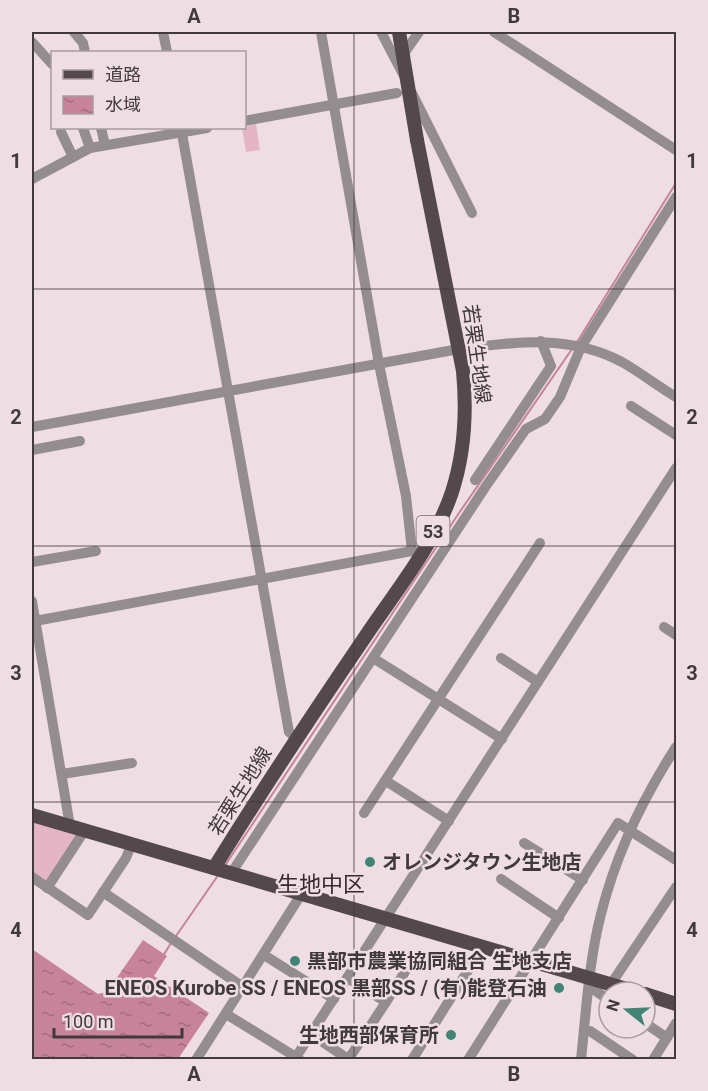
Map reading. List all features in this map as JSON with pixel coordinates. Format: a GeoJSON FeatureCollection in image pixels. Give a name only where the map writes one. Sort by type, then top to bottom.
{"type":"FeatureCollection","features":[{"type":"Feature","properties":{"kind":"main road","name":"若栗生地線"},"geometry":{"type":"LineString","coordinates":[[214,868],[296,738],[443,515],[458,470],[467,410],[459,349],[417,140],[399,32]]}},
{"type":"Feature","properties":{"kind":"main road"},"geometry":{"type":"LineString","coordinates":[[32,815],[232,872],[597,983]]}},
{"type":"Feature","properties":{"kind":"main road"},"geometry":{"type":"LineString","coordinates":[[657,998],[676,1004]]}},
{"type":"Feature","properties":{"kind":"street"},"geometry":{"type":"LineString","coordinates":[[74,32],[84,51]]}},
{"type":"Feature","properties":{"kind":"street"},"geometry":{"type":"LineString","coordinates":[[163,32],[167,51]]}},
{"type":"Feature","properties":{"kind":"street"},"geometry":{"type":"LineString","coordinates":[[35,621],[417,552],[379,364],[321,32]]}},
{"type":"Feature","properties":{"kind":"street"},"geometry":{"type":"LineString","coordinates":[[381,32],[472,213]]}},
{"type":"Feature","properties":{"kind":"street"},"geometry":{"type":"LineString","coordinates":[[397,63],[419,32]]}},
{"type":"Feature","properties":{"kind":"street"},"geometry":{"type":"LineString","coordinates":[[494,32],[676,150]]}},
{"type":"Feature","properties":{"kind":"street"},"geometry":{"type":"LineString","coordinates":[[32,42],[51,63]]}},
{"type":"Feature","properties":{"kind":"street"},"geometry":{"type":"LineString","coordinates":[[246,121],[397,93]]}},
{"type":"Feature","properties":{"kind":"street"},"geometry":{"type":"LineString","coordinates":[[84,129],[90,148]]}},
{"type":"Feature","properties":{"kind":"street"},"geometry":{"type":"LineString","coordinates":[[101,129],[105,146]]}},
{"type":"Feature","properties":{"kind":"street"},"geometry":{"type":"LineString","coordinates":[[32,179],[90,148],[181,130],[289,732],[296,738]]}},
{"type":"Feature","properties":{"kind":"street"},"geometry":{"type":"LineString","coordinates":[[61,132],[73,157]]}},
{"type":"Feature","properties":{"kind":"street"},"geometry":{"type":"LineString","coordinates":[[232,872],[486,486],[526,429],[545,419],[560,397],[581,347],[676,197]]}},
{"type":"Feature","properties":{"kind":"street"},"geometry":{"type":"LineString","coordinates":[[32,427],[459,349],[541,341],[581,347],[620,361],[676,397]]}},
{"type":"Feature","properties":{"kind":"street"},"geometry":{"type":"LineString","coordinates":[[475,480],[551,366],[541,341]]}},
{"type":"Feature","properties":{"kind":"street"},"geometry":{"type":"LineString","coordinates":[[631,406],[676,435]]}},
{"type":"Feature","properties":{"kind":"street"},"geometry":{"type":"LineString","coordinates":[[32,450],[81,441]]}},
{"type":"Feature","properties":{"kind":"street"},"geometry":{"type":"LineString","coordinates":[[226,1014],[297,1059],[676,468]]}},
{"type":"Feature","properties":{"kind":"street"},"geometry":{"type":"LineString","coordinates":[[458,470],[486,486]]}},
{"type":"Feature","properties":{"kind":"street"},"geometry":{"type":"LineString","coordinates":[[364,813],[540,543]]}},
{"type":"Feature","properties":{"kind":"street"},"geometry":{"type":"LineString","coordinates":[[32,562],[96,551]]}},
{"type":"Feature","properties":{"kind":"street"},"geometry":{"type":"LineString","coordinates":[[32,601],[37,664],[62,774],[70,826]]}},
{"type":"Feature","properties":{"kind":"street"},"geometry":{"type":"LineString","coordinates":[[664,627],[676,635]]}},
{"type":"Feature","properties":{"kind":"street"},"geometry":{"type":"LineString","coordinates":[[373,658],[502,739]]}},
{"type":"Feature","properties":{"kind":"street"},"geometry":{"type":"LineString","coordinates":[[501,658],[538,682]]}},
{"type":"Feature","properties":{"kind":"street"},"geometry":{"type":"LineString","coordinates":[[581,1059],[600,915],[629,830],[655,780],[676,748]]}},
{"type":"Feature","properties":{"kind":"street"},"geometry":{"type":"LineString","coordinates":[[62,774],[132,764]]}},
{"type":"Feature","properties":{"kind":"street"},"geometry":{"type":"LineString","coordinates":[[386,781],[449,821]]}},
{"type":"Feature","properties":{"kind":"street"},"geometry":{"type":"LineString","coordinates":[[468,1059],[560,918],[618,823],[676,860]]}},
{"type":"Feature","properties":{"kind":"street"},"geometry":{"type":"LineString","coordinates":[[47,888],[85,830]]}},
{"type":"Feature","properties":{"kind":"street"},"geometry":{"type":"LineString","coordinates":[[32,877],[88,915],[126,858],[132,843]]}},
{"type":"Feature","properties":{"kind":"street"},"geometry":{"type":"LineString","coordinates":[[524,843],[583,880]]}},
{"type":"Feature","properties":{"kind":"street"},"geometry":{"type":"LineString","coordinates":[[501,879],[560,918]]}},
{"type":"Feature","properties":{"kind":"street"},"geometry":{"type":"LineString","coordinates":[[614,980],[676,886]]}},
{"type":"Feature","properties":{"kind":"street"},"geometry":{"type":"LineString","coordinates":[[103,892],[243,987]]}},
{"type":"Feature","properties":{"kind":"street"},"geometry":{"type":"LineString","coordinates":[[196,1059],[302,893]]}},
{"type":"Feature","properties":{"kind":"street"},"geometry":{"type":"LineString","coordinates":[[412,1059],[482,948]]}},
{"type":"Feature","properties":{"kind":"street"},"geometry":{"type":"LineString","coordinates":[[264,955],[334,999]]}},
{"type":"Feature","properties":{"kind":"street"},"geometry":{"type":"LineString","coordinates":[[311,1034],[348,1059],[406,970]]}},
{"type":"Feature","properties":{"kind":"street"},"geometry":{"type":"LineString","coordinates":[[348,978],[386,1002]]}},
{"type":"Feature","properties":{"kind":"street"},"geometry":{"type":"LineString","coordinates":[[590,983],[597,989]]}},
{"type":"Feature","properties":{"kind":"street"},"geometry":{"type":"LineString","coordinates":[[653,1059],[676,1023]]}},
{"type":"Feature","properties":{"kind":"street"},"geometry":{"type":"LineString","coordinates":[[584,1031],[590,1031],[633,1059]]}},
{"type":"Feature","properties":{"kind":"street"},"geometry":{"type":"LineString","coordinates":[[657,1031],[667,1038]]}},
{"type":"Feature","properties":{"kind":"shaded area"},"geometry":{"type":"Polygon","coordinates":[[[256,124],[260,150],[246,152],[242,129],[246,129],[246,127],[256,124]]]}},
{"type":"Feature","properties":{"kind":"shaded area"},"geometry":{"type":"Polygon","coordinates":[[[32,819],[78,833],[47,881],[32,871],[32,819]]]}},
{"type":"Feature","properties":{"kind":"water"},"geometry":{"type":"Polygon","coordinates":[[[143,940],[167,956],[154,976],[209,1013],[178,1059],[32,1059],[32,949],[98,994],[107,992],[143,940]]]}},
{"type":"Feature","properties":{"kind":"waterway"},"geometry":{"type":"LineString","coordinates":[[577,342],[676,183]]}},
{"type":"Feature","properties":{"kind":"waterway"},"geometry":{"type":"LineString","coordinates":[[224,867],[459,513],[572,349]]}},
{"type":"Feature","properties":{"kind":"waterway"},"geometry":{"type":"LineString","coordinates":[[176,936],[219,874]]}},
{"type":"Feature","properties":{"kind":"waterway"},"geometry":{"type":"LineString","coordinates":[[163,956],[171,943]]}},
{"type":"Feature","properties":{"kind":"place","name":"オレンジタウン生地店"},"geometry":{"type":"Point","coordinates":[370,862]}},
{"type":"Feature","properties":{"kind":"place","name":"黒部市農業協同組合 生地支店"},"geometry":{"type":"Point","coordinates":[295,961]}},
{"type":"Feature","properties":{"kind":"place","name":"ENEOS Kurobe SS / ENEOS 黒部SS / (有)能登石油"},"geometry":{"type":"Point","coordinates":[559,988]}},
{"type":"Feature","properties":{"kind":"place","name":"生地西部保育所"},"geometry":{"type":"Point","coordinates":[451,1035]}},
{"type":"Feature","properties":{"kind":"district","name":"生地中区"},"geometry":{"type":"Point","coordinates":[321,884]}}]}
